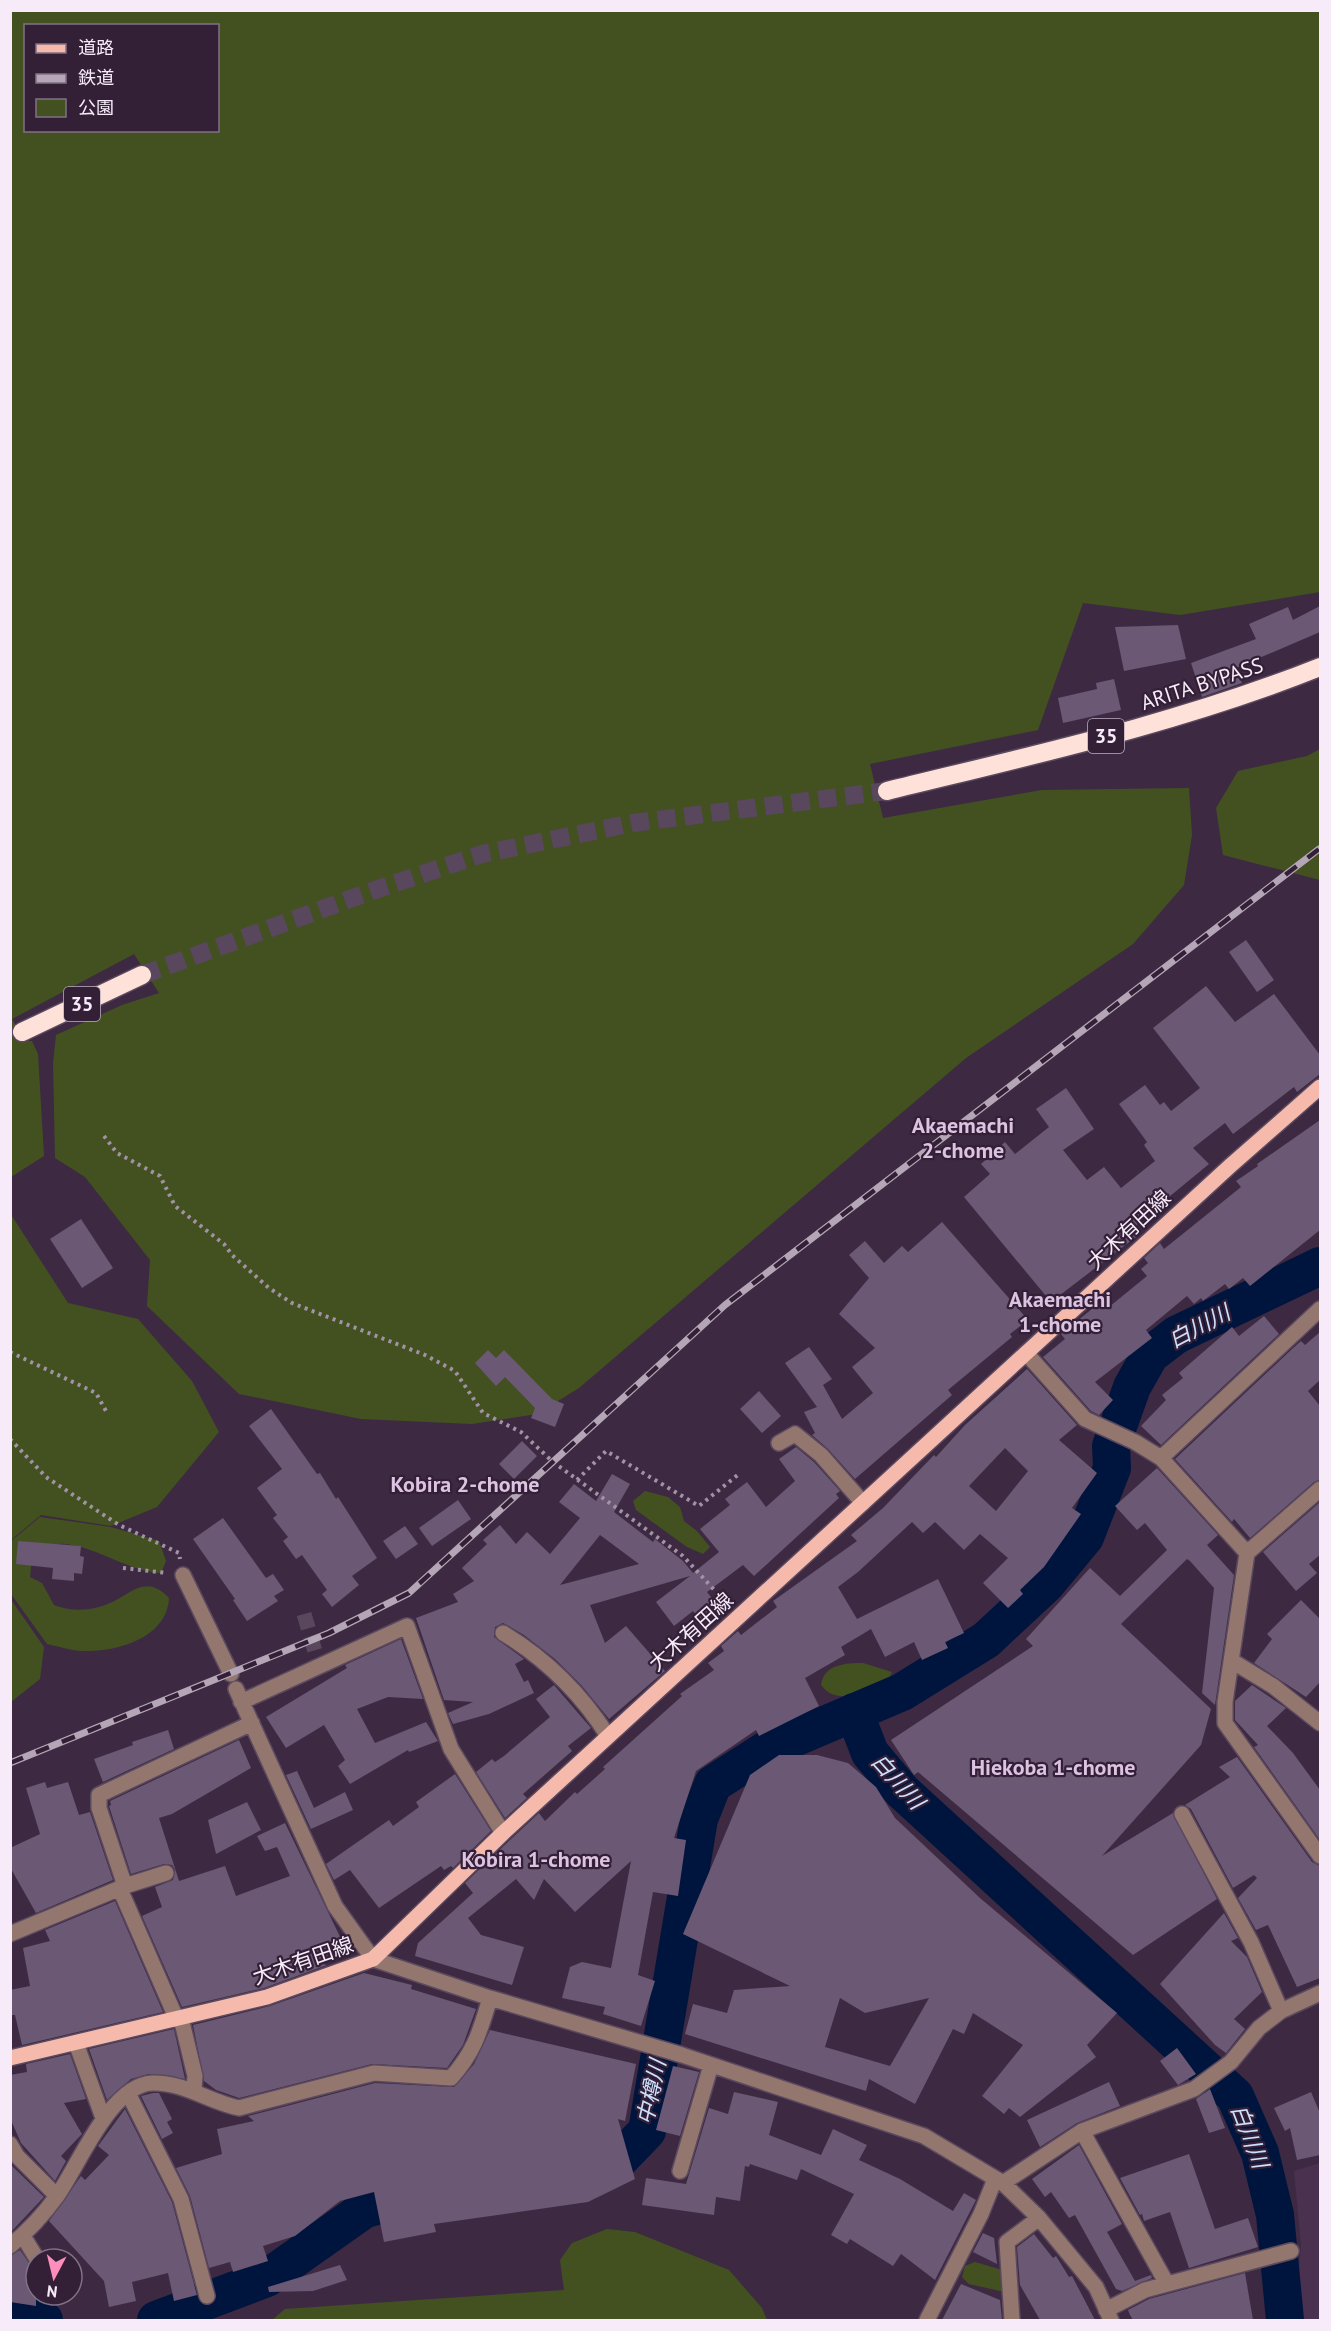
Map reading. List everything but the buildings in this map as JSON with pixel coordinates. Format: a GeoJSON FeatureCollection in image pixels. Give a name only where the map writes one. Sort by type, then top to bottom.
{"type":"FeatureCollection","features":[{"type":"Feature","properties":{"kind":"highway","name":"ARITA BYPASS"},"geometry":{"type":"LineString","coordinates":[[887,791],[1159,723],[1249,695],[1320,667]]}},
{"type":"Feature","properties":{"kind":"highway","name":"35"},"geometry":{"type":"LineString","coordinates":[[22,1032],[142,975]]}},
{"type":"Feature","properties":{"kind":"main road","name":"大木有田線"},"geometry":{"type":"LineString","coordinates":[[10,2058],[267,1998],[373,1959],[503,1833],[608,1736],[1238,1158],[1320,1087]]}},
{"type":"Feature","properties":{"kind":"street"},"geometry":{"type":"LineString","coordinates":[[1161,1458],[1320,1309]]}},
{"type":"Feature","properties":{"kind":"street"},"geometry":{"type":"LineString","coordinates":[[1026,1353],[1085,1419],[1135,1442],[1161,1458],[1247,1553]]}},
{"type":"Feature","properties":{"kind":"street"},"geometry":{"type":"LineString","coordinates":[[779,1443],[795,1434],[821,1455],[862,1503]]}},
{"type":"Feature","properties":{"kind":"street"},"geometry":{"type":"LineString","coordinates":[[1320,1489],[1247,1553],[1225,1702],[1226,1723],[1320,1856]]}},
{"type":"Feature","properties":{"kind":"street"},"geometry":{"type":"LineString","coordinates":[[183,1575],[231,1674]]}},
{"type":"Feature","properties":{"kind":"street"},"geometry":{"type":"LineString","coordinates":[[503,1833],[450,1749],[407,1626],[238,1695],[335,1905],[373,1959],[490,1998],[682,2055],[924,2136],[999,2181],[1039,2218],[1096,2287],[1109,2315],[1145,2290],[1291,2251]]}},
{"type":"Feature","properties":{"kind":"street"},"geometry":{"type":"LineString","coordinates":[[504,1632],[562,1679],[587,1704],[608,1736]]}},
{"type":"Feature","properties":{"kind":"street"},"geometry":{"type":"LineString","coordinates":[[1232,1661],[1273,1686],[1320,1723]]}},
{"type":"Feature","properties":{"kind":"street"},"geometry":{"type":"LineString","coordinates":[[194,2090],[195,2076],[179,2019],[123,1887],[99,1808],[99,1795],[252,1724]]}},
{"type":"Feature","properties":{"kind":"street"},"geometry":{"type":"LineString","coordinates":[[1182,1814],[1251,1941],[1281,2011]]}},
{"type":"Feature","properties":{"kind":"street"},"geometry":{"type":"LineString","coordinates":[[10,1934],[123,1887],[166,1873]]}},
{"type":"Feature","properties":{"kind":"street"},"geometry":{"type":"LineString","coordinates":[[927,2320],[999,2181],[1082,2131],[1194,2089],[1231,2062],[1259,2028],[1281,2011],[1320,1993]]}},
{"type":"Feature","properties":{"kind":"street"},"geometry":{"type":"LineString","coordinates":[[10,2246],[23,2236],[57,2196],[103,2118],[128,2093],[150,2083],[194,2090],[222,2104],[239,2108],[374,2073],[451,2078],[468,2059],[479,2037],[490,1998]]}},
{"type":"Feature","properties":{"kind":"street"},"geometry":{"type":"LineString","coordinates":[[76,2043],[103,2118]]}},
{"type":"Feature","properties":{"kind":"street"},"geometry":{"type":"LineString","coordinates":[[680,2171],[711,2065]]}},
{"type":"Feature","properties":{"kind":"street"},"geometry":{"type":"LineString","coordinates":[[128,2093],[181,2199],[207,2296]]}},
{"type":"Feature","properties":{"kind":"street"},"geometry":{"type":"LineString","coordinates":[[1082,2131],[1167,2284]]}},
{"type":"Feature","properties":{"kind":"street"},"geometry":{"type":"LineString","coordinates":[[10,2144],[22,2161],[57,2196]]}},
{"type":"Feature","properties":{"kind":"street"},"geometry":{"type":"LineString","coordinates":[[1012,2320],[1007,2242],[1039,2218]]}},
{"type":"Feature","properties":{"kind":"street"},"geometry":{"type":"LineString","coordinates":[[23,2236],[30,2247]]}},
{"type":"Feature","properties":{"kind":"path"},"geometry":{"type":"LineString","coordinates":[[104,1136],[117,1152],[160,1176],[175,1206],[224,1244],[232,1256],[269,1288],[292,1303],[425,1355],[451,1368],[483,1413],[521,1432],[553,1462],[683,1556],[739,1617]]}},
{"type":"Feature","properties":{"kind":"path"},"geometry":{"type":"LineString","coordinates":[[10,1352],[96,1393],[106,1411]]}},
{"type":"Feature","properties":{"kind":"path"},"geometry":{"type":"LineString","coordinates":[[10,1439],[46,1477],[119,1525],[179,1553],[183,1575],[123,1569]]}},
{"type":"Feature","properties":{"kind":"path"},"geometry":{"type":"LineString","coordinates":[[577,1480],[606,1451],[699,1506],[739,1474]]}},
{"type":"Feature","properties":{"kind":"shaded area"},"geometry":{"type":"Polygon","coordinates":[[[1320,2163],[1320,2320],[1300,2320],[1296,2305],[1301,2244],[1294,2171],[1320,2163]]]}},
{"type":"Feature","properties":{"kind":"green space"},"geometry":{"type":"Polygon","coordinates":[[[11,11],[1320,11],[1320,592],[1180,615],[1083,603],[1038,730],[870,764],[883,818],[1042,790],[1189,788],[1192,835],[1184,885],[1133,944],[966,1058],[579,1388],[537,1414],[472,1424],[361,1419],[239,1394],[147,1306],[150,1260],[85,1177],[55,1158],[53,1063],[56,1035],[122,1005],[159,993],[134,954],[12,1019],[26,1041],[32,1041],[38,1054],[44,1156],[11,1177],[11,11]]]}},
{"type":"Feature","properties":{"kind":"green space"},"geometry":{"type":"Polygon","coordinates":[[[1320,749],[1320,880],[1223,855],[1216,808],[1238,771],[1307,756],[1320,749]]]}},
{"type":"Feature","properties":{"kind":"green space"},"geometry":{"type":"Polygon","coordinates":[[[10,1213],[68,1303],[138,1319],[192,1381],[219,1432],[157,1507],[111,1526],[41,1515],[11,1540],[10,1213]]]}},
{"type":"Feature","properties":{"kind":"green space"},"geometry":{"type":"Polygon","coordinates":[[[645,1491],[668,1497],[680,1507],[684,1521],[697,1531],[710,1547],[703,1554],[687,1547],[636,1510],[633,1501],[645,1491]]]}},
{"type":"Feature","properties":{"kind":"green space"},"geometry":{"type":"Polygon","coordinates":[[[40,1517],[111,1527],[159,1541],[166,1561],[161,1573],[137,1568],[78,1546],[62,1544],[33,1549],[30,1577],[42,1583],[54,1605],[75,1610],[96,1608],[139,1588],[153,1587],[169,1598],[166,1612],[160,1623],[138,1640],[110,1649],[78,1651],[47,1644],[11,1594],[10,1542],[40,1517]]]}},
{"type":"Feature","properties":{"kind":"green space"},"geometry":{"type":"Polygon","coordinates":[[[10,1598],[44,1647],[40,1679],[11,1702],[10,1598]]]}},
{"type":"Feature","properties":{"kind":"green space"},"geometry":{"type":"Polygon","coordinates":[[[863,1663],[892,1672],[888,1680],[854,1695],[836,1695],[828,1692],[821,1685],[826,1673],[831,1669],[843,1664],[863,1663]]]}},
{"type":"Feature","properties":{"kind":"green space"},"geometry":{"type":"Polygon","coordinates":[[[607,2229],[635,2232],[729,2270],[762,2308],[767,2320],[272,2320],[285,2309],[564,2290],[560,2260],[572,2243],[607,2229]]]}},
{"type":"Feature","properties":{"kind":"green space"},"geometry":{"type":"Polygon","coordinates":[[[975,2262],[1009,2272],[1009,2293],[969,2284],[962,2277],[965,2266],[975,2262]]]}},
{"type":"Feature","properties":{"kind":"waterway","name":"白川川"},"geometry":{"type":"LineString","coordinates":[[587,2181],[616,2163],[647,2131],[699,1819],[713,1784],[766,1750],[902,1692],[986,1640],[1046,1584],[1085,1537],[1112,1468],[1111,1446],[1132,1387],[1150,1355],[1176,1335],[1320,1266]]}},
{"type":"Feature","properties":{"kind":"waterway","name":"白川川"},"geometry":{"type":"LineString","coordinates":[[854,1712],[870,1753],[902,1791],[1235,2096],[1260,2153],[1275,2215],[1285,2320]]}},
{"type":"Feature","properties":{"kind":"waterway","name":"中樽川"},"geometry":{"type":"LineString","coordinates":[[156,2320],[267,2278],[365,2209],[426,2193]]}},
{"type":"Feature","properties":{"kind":"waterway","name":"中樽川"},"geometry":{"type":"LineString","coordinates":[[10,2311],[44,2320]]}},
{"type":"Feature","properties":{"kind":"tunnel"},"geometry":{"type":"LineString","coordinates":[[142,975],[372,891],[482,854],[633,823],[887,791]]}},
{"type":"Feature","properties":{"kind":"tunnel"},"geometry":{"type":"LineString","coordinates":[[304,1614],[319,1665]]}},
{"type":"Feature","properties":{"kind":"railway"},"geometry":{"type":"LineString","coordinates":[[10,1763],[329,1633],[409,1593],[725,1305],[1319,849]]}},
{"type":"Feature","properties":{"kind":"district","name":"Akaemachi 2-chome"},"geometry":{"type":"Point","coordinates":[963,1138]}},
{"type":"Feature","properties":{"kind":"district","name":"Akaemachi 1-chome"},"geometry":{"type":"Point","coordinates":[1060,1312]}},
{"type":"Feature","properties":{"kind":"district","name":"Kobira 2-chome"},"geometry":{"type":"Point","coordinates":[465,1484]}},
{"type":"Feature","properties":{"kind":"district","name":"Hiekoba 1-chome"},"geometry":{"type":"Point","coordinates":[1053,1767]}},
{"type":"Feature","properties":{"kind":"district","name":"Kobira 1-chome"},"geometry":{"type":"Point","coordinates":[536,1859]}}]}
